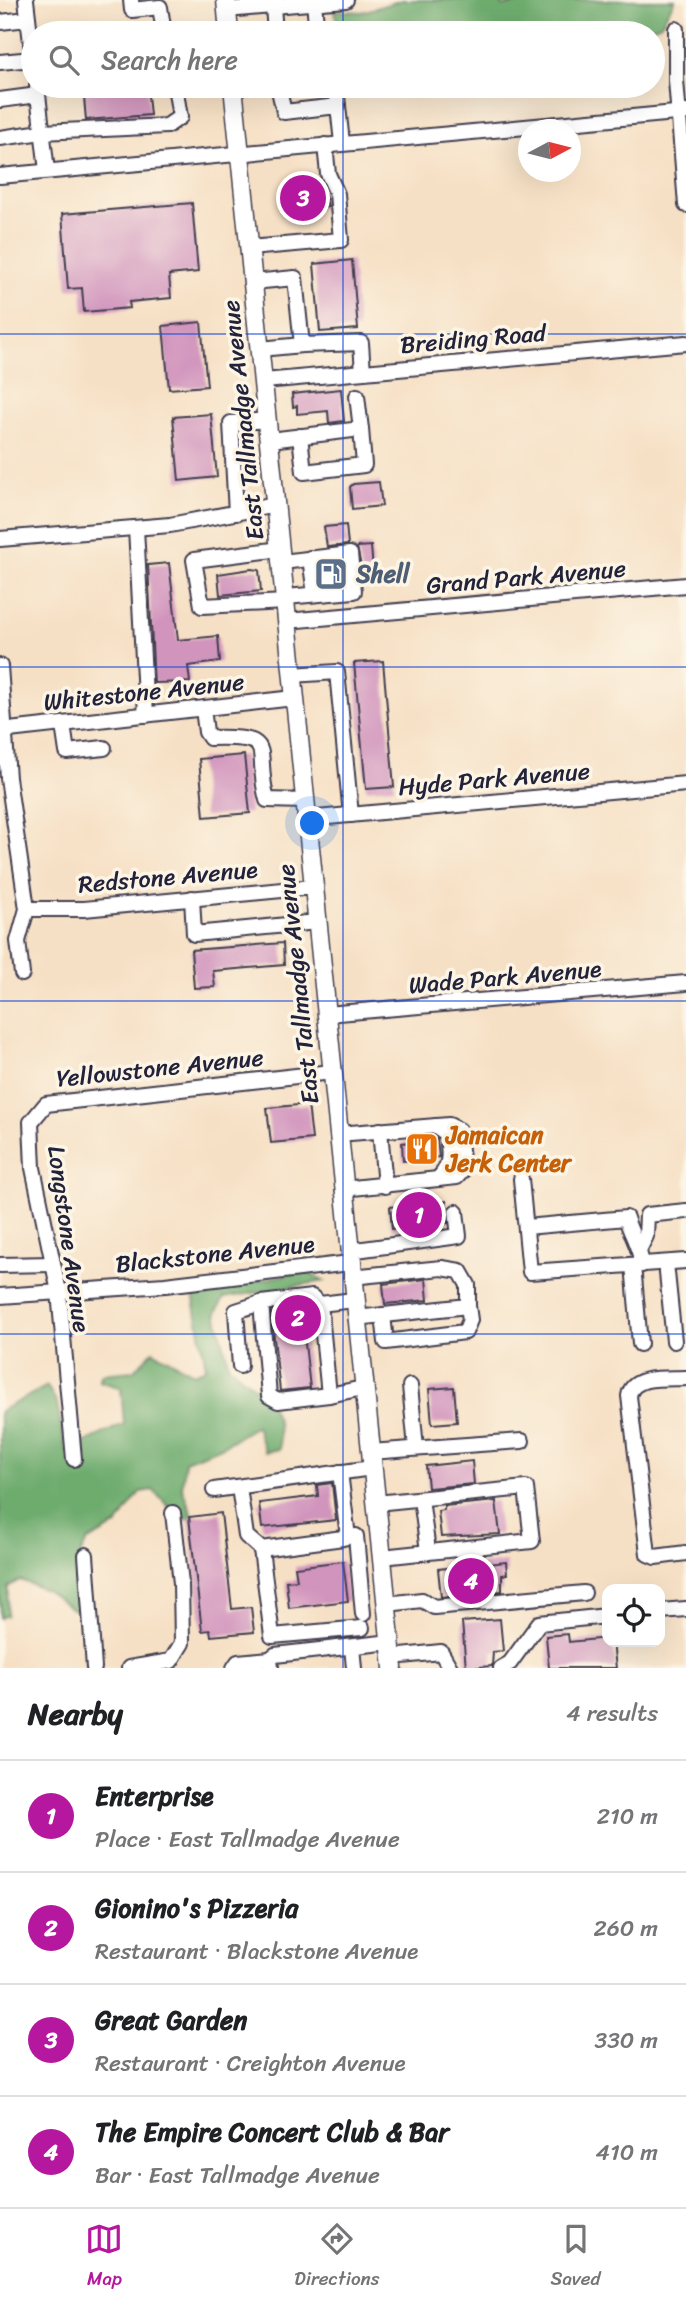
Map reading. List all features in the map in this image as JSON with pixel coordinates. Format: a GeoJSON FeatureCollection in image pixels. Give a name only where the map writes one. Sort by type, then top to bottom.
{"type":"FeatureCollection","features":[{"type":"Feature","properties":{"kind":"main road","name":"East Tallmadge Avenue"},"geometry":{"type":"LineString","coordinates":[[234,98],[286,599],[350,1264],[392,1656]]}},
{"type":"Feature","properties":{"kind":"street"},"geometry":{"type":"LineString","coordinates":[[0,22],[28,19],[26,0]]}},
{"type":"Feature","properties":{"kind":"street"},"geometry":{"type":"LineString","coordinates":[[131,0],[132,10],[160,7],[162,21]]}},
{"type":"Feature","properties":{"kind":"street"},"geometry":{"type":"LineString","coordinates":[[226,5],[273,6],[346,0]]}},
{"type":"Feature","properties":{"kind":"street"},"geometry":{"type":"LineString","coordinates":[[314,3],[316,21]]}},
{"type":"Feature","properties":{"kind":"street"},"geometry":{"type":"LineString","coordinates":[[273,6],[274,21]]}},
{"type":"Feature","properties":{"kind":"street"},"geometry":{"type":"LineString","coordinates":[[676,29],[686,205]]}},
{"type":"Feature","properties":{"kind":"street"},"geometry":{"type":"LineString","coordinates":[[0,62],[21,60]]}},
{"type":"Feature","properties":{"kind":"street"},"geometry":{"type":"LineString","coordinates":[[0,100],[21,94]]}},
{"type":"Feature","properties":{"kind":"street"},"geometry":{"type":"LineString","coordinates":[[38,98],[47,172]]}},
{"type":"Feature","properties":{"kind":"street"},"geometry":{"type":"LineString","coordinates":[[0,138],[42,132],[167,126],[180,117],[177,98]]}},
{"type":"Feature","properties":{"kind":"street"},"geometry":{"type":"LineString","coordinates":[[281,98],[284,112],[338,106]]}},
{"type":"Feature","properties":{"kind":"street"},"geometry":{"type":"LineString","coordinates":[[337,98],[342,143]]}},
{"type":"Feature","properties":{"kind":"street"},"geometry":{"type":"LineString","coordinates":[[0,176],[682,113]]}},
{"type":"Feature","properties":{"kind":"street"},"geometry":{"type":"LineString","coordinates":[[249,248],[341,240],[337,194],[328,174],[325,145]]}},
{"type":"Feature","properties":{"kind":"street"},"geometry":{"type":"LineString","coordinates":[[253,282],[295,278],[302,345]]}},
{"type":"Feature","properties":{"kind":"street"},"geometry":{"type":"LineString","coordinates":[[260,349],[361,343],[363,372]]}},
{"type":"Feature","properties":{"kind":"street","name":"Breiding Road"},"geometry":{"type":"LineString","coordinates":[[264,381],[686,343]]}},
{"type":"Feature","properties":{"kind":"street"},"geometry":{"type":"LineString","coordinates":[[300,436],[304,472],[364,465],[357,396]]}},
{"type":"Feature","properties":{"kind":"street"},"geometry":{"type":"LineString","coordinates":[[236,513],[230,424],[268,419]]}},
{"type":"Feature","properties":{"kind":"street"},"geometry":{"type":"LineString","coordinates":[[270,440],[361,429]]}},
{"type":"Feature","properties":{"kind":"street"},"geometry":{"type":"LineString","coordinates":[[0,539],[170,525],[276,505]]}},
{"type":"Feature","properties":{"kind":"street"},"geometry":{"type":"LineString","coordinates":[[136,528],[146,715]]}},
{"type":"Feature","properties":{"kind":"street"},"geometry":{"type":"LineString","coordinates":[[350,554],[354,591],[202,606],[194,560],[281,555],[329,558],[350,554]]}},
{"type":"Feature","properties":{"kind":"street"},"geometry":{"type":"LineString","coordinates":[[310,558],[330,593],[349,615]]}},
{"type":"Feature","properties":{"kind":"street","name":"Grand Park Avenue"},"geometry":{"type":"LineString","coordinates":[[287,621],[686,585]]}},
{"type":"Feature","properties":{"kind":"street"},"geometry":{"type":"LineString","coordinates":[[328,617],[330,593]]}},
{"type":"Feature","properties":{"kind":"street"},"geometry":{"type":"LineString","coordinates":[[0,666],[8,778],[27,909],[18,941],[22,974]]}},
{"type":"Feature","properties":{"kind":"street"},"geometry":{"type":"LineString","coordinates":[[292,675],[337,672],[351,815]]}},
{"type":"Feature","properties":{"kind":"street","name":"Whitestone Avenue"},"geometry":{"type":"LineString","coordinates":[[3,731],[294,698]]}},
{"type":"Feature","properties":{"kind":"street","name":"Hyde Park Avenue"},"geometry":{"type":"LineString","coordinates":[[203,709],[206,732],[210,737],[247,737],[255,741],[261,751],[267,800],[306,810],[351,815],[686,784]]}},
{"type":"Feature","properties":{"kind":"street"},"geometry":{"type":"LineString","coordinates":[[64,724],[67,752],[104,748]]}},
{"type":"Feature","properties":{"kind":"street","name":"Redstone Avenue"},"geometry":{"type":"LineString","coordinates":[[27,909],[83,909],[313,887]]}},
{"type":"Feature","properties":{"kind":"street"},"geometry":{"type":"LineString","coordinates":[[192,898],[194,934],[317,922]]}},
{"type":"Feature","properties":{"kind":"street","name":"Wade Park Avenue"},"geometry":{"type":"LineString","coordinates":[[327,1014],[686,983]]}},
{"type":"Feature","properties":{"kind":"street","name":"Yellowstone Avenue"},"geometry":{"type":"LineString","coordinates":[[37,1111],[46,1104],[332,1072]]}},
{"type":"Feature","properties":{"kind":"street","name":"Longstone Avenue"},"geometry":{"type":"LineString","coordinates":[[37,1111],[31,1122],[33,1168],[59,1292],[74,1459]]}},
{"type":"Feature","properties":{"kind":"street"},"geometry":{"type":"LineString","coordinates":[[338,1134],[449,1125],[459,1130],[463,1170],[457,1177],[343,1189]]}},
{"type":"Feature","properties":{"kind":"street"},"geometry":{"type":"LineString","coordinates":[[380,1130],[385,1186]]}},
{"type":"Feature","properties":{"kind":"street"},"geometry":{"type":"LineString","coordinates":[[521,1179],[530,1272],[686,1261]]}},
{"type":"Feature","properties":{"kind":"street"},"geometry":{"type":"LineString","coordinates":[[640,1344],[637,1265],[640,1248],[646,1236],[647,1215],[686,1211]]}},
{"type":"Feature","properties":{"kind":"street"},"geometry":{"type":"LineString","coordinates":[[350,1264],[458,1236],[456,1212]]}},
{"type":"Feature","properties":{"kind":"street"},"geometry":{"type":"LineString","coordinates":[[526,1227],[626,1218],[632,1238],[640,1248]]}},
{"type":"Feature","properties":{"kind":"street"},"geometry":{"type":"LineString","coordinates":[[666,1263],[674,1341]]}},
{"type":"Feature","properties":{"kind":"street"},"geometry":{"type":"LineString","coordinates":[[0,1265],[53,1264]]}},
{"type":"Feature","properties":{"kind":"street"},"geometry":{"type":"LineString","coordinates":[[350,1264],[460,1271],[468,1285],[470,1320],[465,1332],[386,1342],[383,1315]]}},
{"type":"Feature","properties":{"kind":"street","name":"Blackstone Avenue"},"geometry":{"type":"LineString","coordinates":[[0,1296],[165,1285],[350,1264]]}},
{"type":"Feature","properties":{"kind":"street"},"geometry":{"type":"LineString","coordinates":[[240,1366],[236,1311],[261,1303],[312,1297],[320,1304],[383,1315],[468,1306]]}},
{"type":"Feature","properties":{"kind":"street"},"geometry":{"type":"LineString","coordinates":[[261,1303],[269,1396],[278,1401],[363,1388]]}},
{"type":"Feature","properties":{"kind":"street"},"geometry":{"type":"LineString","coordinates":[[320,1304],[329,1395]]}},
{"type":"Feature","properties":{"kind":"street"},"geometry":{"type":"LineString","coordinates":[[686,1378],[637,1382],[631,1388],[629,1396],[648,1554],[655,1557],[686,1553]]}},
{"type":"Feature","properties":{"kind":"street"},"geometry":{"type":"LineString","coordinates":[[410,1386],[416,1448]]}},
{"type":"Feature","properties":{"kind":"street"},"geometry":{"type":"LineString","coordinates":[[214,1490],[340,1472],[371,1460],[416,1448],[522,1441]]}},
{"type":"Feature","properties":{"kind":"street"},"geometry":{"type":"LineString","coordinates":[[340,1472],[352,1537],[362,1621],[355,1668]]}},
{"type":"Feature","properties":{"kind":"street"},"geometry":{"type":"LineString","coordinates":[[239,1487],[246,1536],[261,1549],[272,1636],[362,1621],[387,1608],[422,1600],[434,1607],[584,1593]]}},
{"type":"Feature","properties":{"kind":"street"},"geometry":{"type":"LineString","coordinates":[[376,1503],[526,1488],[532,1541],[382,1557]]}},
{"type":"Feature","properties":{"kind":"street"},"geometry":{"type":"LineString","coordinates":[[421,1499],[428,1551]]}},
{"type":"Feature","properties":{"kind":"street"},"geometry":{"type":"LineString","coordinates":[[129,1668],[171,1661],[182,1643],[181,1583],[173,1513]]}},
{"type":"Feature","properties":{"kind":"street"},"geometry":{"type":"LineString","coordinates":[[261,1549],[379,1533]]}},
{"type":"Feature","properties":{"kind":"street"},"geometry":{"type":"LineString","coordinates":[[86,1555],[94,1668]]}},
{"type":"Feature","properties":{"kind":"street"},"geometry":{"type":"LineString","coordinates":[[665,1611],[686,1609]]}},
{"type":"Feature","properties":{"kind":"street"},"geometry":{"type":"LineString","coordinates":[[501,1668],[510,1663],[539,1623],[602,1617]]}},
{"type":"Feature","properties":{"kind":"street"},"geometry":{"type":"LineString","coordinates":[[234,1668],[238,1662],[270,1663],[275,1655],[358,1646],[392,1656],[441,1652],[450,1668]]}},
{"type":"Feature","properties":{"kind":"green space"},"geometry":{"type":"Polygon","coordinates":[[[402,0],[500,0],[503,6],[538,0],[675,0],[663,21],[337,21],[334,10],[362,12],[402,0]]]}},
{"type":"Feature","properties":{"kind":"green space"},"geometry":{"type":"Polygon","coordinates":[[[304,1271],[325,1281],[224,1298],[216,1313],[229,1366],[268,1398],[278,1422],[280,1449],[265,1452],[256,1426],[221,1447],[185,1461],[182,1488],[193,1516],[182,1521],[153,1490],[140,1492],[117,1525],[88,1541],[81,1552],[84,1605],[74,1610],[45,1590],[20,1580],[8,1587],[7,1615],[0,1618],[0,1411],[47,1386],[57,1403],[66,1451],[124,1424],[121,1388],[99,1381],[102,1374],[133,1371],[153,1351],[195,1374],[206,1367],[193,1294],[304,1271]]]}},
{"type":"Feature","properties":{"kind":"building"},"geometry":{"type":"Polygon","coordinates":[[[84,98],[148,98],[150,115],[86,120],[84,98]]]}},
{"type":"Feature","properties":{"kind":"building"},"geometry":{"type":"Polygon","coordinates":[[[321,183],[328,207],[286,210],[284,186],[321,183]]]}},
{"type":"Feature","properties":{"kind":"building"},"geometry":{"type":"Polygon","coordinates":[[[192,203],[198,272],[169,275],[171,298],[129,302],[130,308],[84,312],[82,288],[68,289],[62,214],[192,203]]]}},
{"type":"Feature","properties":{"kind":"building"},"geometry":{"type":"Polygon","coordinates":[[[352,260],[358,329],[320,332],[314,264],[352,260]]]}},
{"type":"Feature","properties":{"kind":"building"},"geometry":{"type":"Polygon","coordinates":[[[201,322],[207,386],[169,389],[163,326],[201,322]]]}},
{"type":"Feature","properties":{"kind":"building"},"geometry":{"type":"Polygon","coordinates":[[[341,389],[344,421],[329,423],[328,411],[297,414],[297,406],[293,407],[292,394],[341,389]]]}},
{"type":"Feature","properties":{"kind":"building"},"geometry":{"type":"Polygon","coordinates":[[[211,414],[217,477],[179,481],[173,417],[211,414]]]}},
{"type":"Feature","properties":{"kind":"building"},"geometry":{"type":"Polygon","coordinates":[[[379,482],[382,506],[352,509],[350,487],[353,484],[379,482]]]}},
{"type":"Feature","properties":{"kind":"building"},"geometry":{"type":"Polygon","coordinates":[[[346,525],[348,545],[327,547],[324,527],[346,525]]]}},
{"type":"Feature","properties":{"kind":"building"},"geometry":{"type":"Polygon","coordinates":[[[371,546],[373,571],[362,572],[357,547],[371,546]]]}},
{"type":"Feature","properties":{"kind":"building"},"geometry":{"type":"Polygon","coordinates":[[[169,563],[178,640],[218,636],[220,662],[188,666],[190,682],[154,683],[148,565],[169,563]]]}},
{"type":"Feature","properties":{"kind":"building"},"geometry":{"type":"Polygon","coordinates":[[[341,565],[343,582],[323,584],[321,567],[341,565]]]}},
{"type":"Feature","properties":{"kind":"building"},"geometry":{"type":"Polygon","coordinates":[[[259,570],[261,591],[220,595],[218,574],[259,570]]]}},
{"type":"Feature","properties":{"kind":"building"},"geometry":{"type":"Polygon","coordinates":[[[383,661],[394,787],[366,789],[354,663],[383,661]]]}},
{"type":"Feature","properties":{"kind":"building"},"geometry":{"type":"Polygon","coordinates":[[[244,755],[250,813],[204,817],[199,759],[244,755]]]}},
{"type":"Feature","properties":{"kind":"building"},"geometry":{"type":"Polygon","coordinates":[[[283,943],[284,965],[213,971],[215,987],[194,988],[191,950],[283,943]]]}},
{"type":"Feature","properties":{"kind":"building"},"geometry":{"type":"Polygon","coordinates":[[[308,1104],[312,1139],[271,1143],[267,1108],[308,1104]]]}},
{"type":"Feature","properties":{"kind":"building"},"geometry":{"type":"Polygon","coordinates":[[[437,1139],[439,1157],[403,1161],[402,1143],[437,1139]]]}},
{"type":"Feature","properties":{"kind":"building"},"geometry":{"type":"Polygon","coordinates":[[[446,1201],[448,1223],[392,1229],[390,1207],[446,1201]]]}},
{"type":"Feature","properties":{"kind":"building"},"geometry":{"type":"Polygon","coordinates":[[[426,1279],[428,1300],[385,1304],[383,1284],[426,1279]]]}},
{"type":"Feature","properties":{"kind":"building"},"geometry":{"type":"Polygon","coordinates":[[[301,1308],[310,1388],[280,1391],[271,1311],[301,1308]]]}},
{"type":"Feature","properties":{"kind":"building"},"geometry":{"type":"Polygon","coordinates":[[[454,1387],[457,1422],[432,1424],[429,1389],[454,1387]]]}},
{"type":"Feature","properties":{"kind":"building"},"geometry":{"type":"Polygon","coordinates":[[[472,1461],[474,1484],[428,1488],[426,1466],[472,1461]]]}},
{"type":"Feature","properties":{"kind":"building"},"geometry":{"type":"Polygon","coordinates":[[[332,1483],[336,1520],[262,1528],[259,1503],[318,1496],[317,1485],[332,1483]]]}},
{"type":"Feature","properties":{"kind":"building"},"geometry":{"type":"Polygon","coordinates":[[[496,1501],[500,1534],[441,1537],[438,1511],[444,1510],[444,1506],[496,1501]]]}},
{"type":"Feature","properties":{"kind":"building"},"geometry":{"type":"Polygon","coordinates":[[[221,1513],[232,1609],[251,1607],[254,1632],[211,1636],[210,1630],[202,1631],[189,1517],[221,1513]]]}},
{"type":"Feature","properties":{"kind":"building"},"geometry":{"type":"Polygon","coordinates":[[[343,1561],[348,1601],[289,1608],[286,1581],[297,1580],[295,1567],[343,1561]]]}},
{"type":"Feature","properties":{"kind":"building"},"geometry":{"type":"Polygon","coordinates":[[[506,1562],[507,1574],[502,1575],[502,1591],[441,1597],[438,1569],[506,1562]]]}},
{"type":"Feature","properties":{"kind":"building"},"geometry":{"type":"Polygon","coordinates":[[[500,1619],[503,1651],[493,1652],[492,1666],[466,1668],[462,1622],[500,1619]]]}},
{"type":"Feature","properties":{"kind":"building"},"geometry":{"type":"Polygon","coordinates":[[[568,1634],[569,1642],[602,1639],[602,1647],[614,1647],[616,1668],[549,1668],[546,1636],[568,1634]]]}},
{"type":"Feature","properties":{"kind":"tunnel"},"geometry":{"type":"LineString","coordinates":[[329,560],[332,588]]}},
{"type":"Feature","properties":{"kind":"place","name":"Great Garden"},"geometry":{"type":"Point","coordinates":[303,198]}},
{"type":"Feature","properties":{"kind":"place","name":"Shell"},"geometry":{"type":"Point","coordinates":[331,574]}},
{"type":"Feature","properties":{"kind":"place","name":"Jamaican Jerk Center"},"geometry":{"type":"Point","coordinates":[422,1149]}},
{"type":"Feature","properties":{"kind":"place","name":"Enterprise"},"geometry":{"type":"Point","coordinates":[419,1215]}},
{"type":"Feature","properties":{"kind":"place","name":"Gionino's Pizzeria"},"geometry":{"type":"Point","coordinates":[298,1318]}},
{"type":"Feature","properties":{"kind":"place","name":"The Empire Concert Club & Bar"},"geometry":{"type":"Point","coordinates":[471,1581]}}]}
